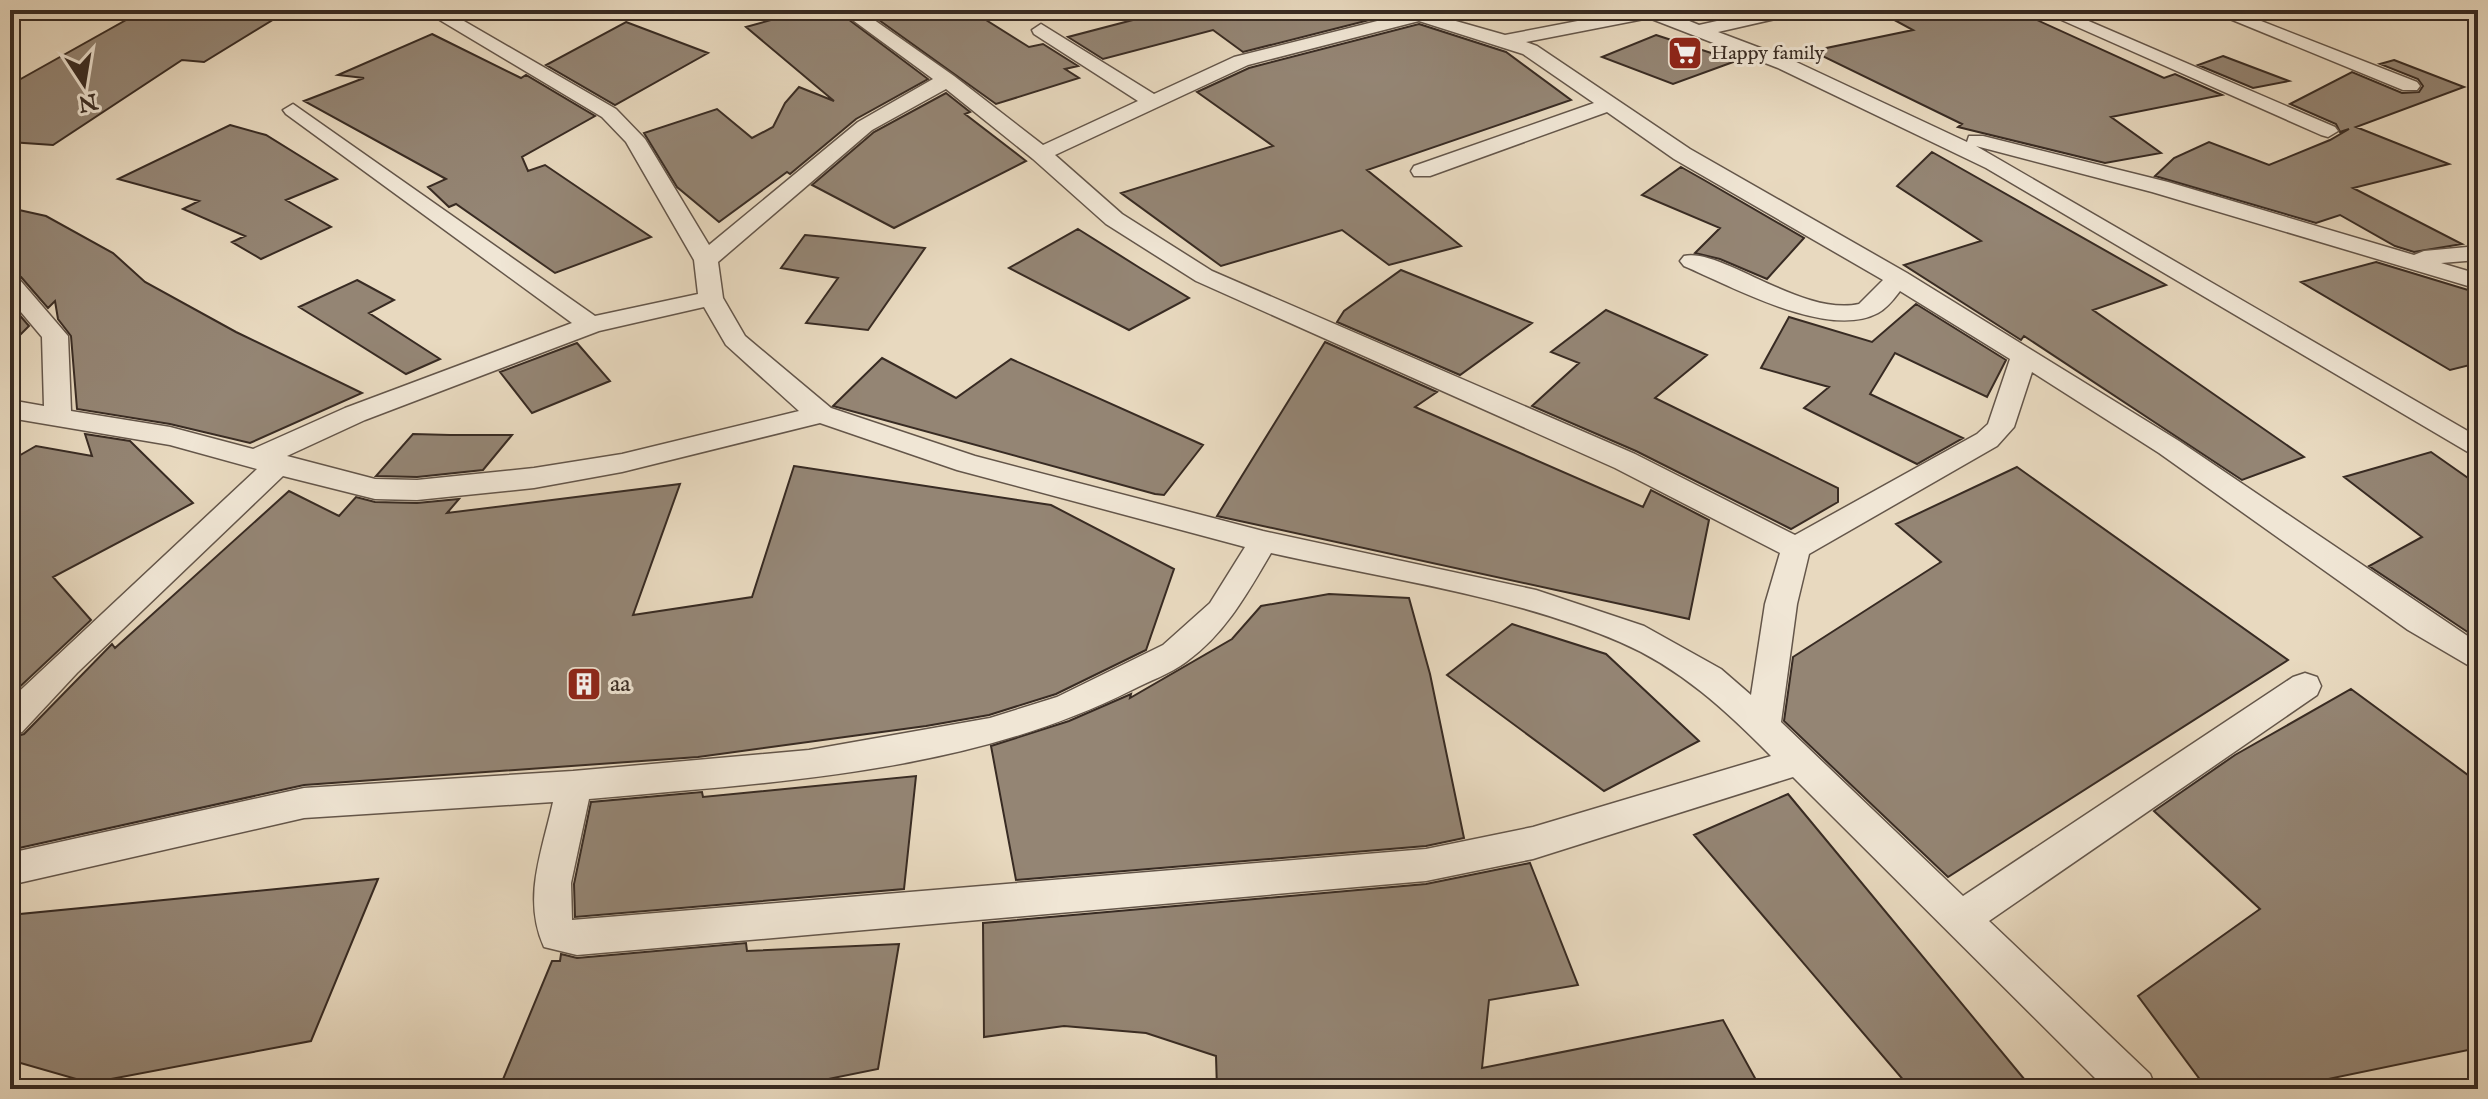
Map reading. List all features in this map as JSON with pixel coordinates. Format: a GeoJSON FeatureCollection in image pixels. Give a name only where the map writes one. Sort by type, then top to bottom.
{"type":"FeatureCollection","features":[{"type":"Feature","properties":{"kind":"street"},"geometry":{"type":"LineString","coordinates":[[432,10],[609,113],[635,139],[706,260],[711,298],[735,340],[776,379],[821,414],[967,463],[1263,541],[1468,584],[1633,634],[1709,678],[1763,726],[2135,1089]]}},
{"type":"Feature","properties":{"kind":"street"},"geometry":{"type":"LineString","coordinates":[[848,10],[947,80],[1041,154],[1114,219],[1204,276],[1625,461],[1796,548]]}},
{"type":"Feature","properties":{"kind":"street"},"geometry":{"type":"LineString","coordinates":[[1395,10],[1508,40],[1551,62],[1699,165],[1898,278],[2169,447],[2419,622],[2478,659]]}},
{"type":"Feature","properties":{"kind":"street"},"geometry":{"type":"LineString","coordinates":[[1682,10],[1711,28],[1758,13],[1791,10]]}},
{"type":"Feature","properties":{"kind":"street"},"geometry":{"type":"LineString","coordinates":[[2048,10],[2328,131]]}},
{"type":"Feature","properties":{"kind":"street"},"geometry":{"type":"LineString","coordinates":[[2217,10],[2410,86]]}},
{"type":"Feature","properties":{"kind":"street"},"geometry":{"type":"LineString","coordinates":[[1508,40],[1653,11],[1711,28],[1976,140],[2206,268],[2478,430]]}},
{"type":"Feature","properties":{"kind":"street"},"geometry":{"type":"LineString","coordinates":[[1041,154],[1155,103],[1221,68],[1257,55],[1420,16]]}},
{"type":"Feature","properties":{"kind":"street"},"geometry":{"type":"LineString","coordinates":[[1041,30],[1155,103]]}},
{"type":"Feature","properties":{"kind":"street"},"geometry":{"type":"LineString","coordinates":[[706,260],[865,126],[947,80]]}},
{"type":"Feature","properties":{"kind":"street"},"geometry":{"type":"LineString","coordinates":[[1854,88],[2057,198],[2478,449]]}},
{"type":"Feature","properties":{"kind":"street"},"geometry":{"type":"LineString","coordinates":[[1422,171],[1610,104]]}},
{"type":"Feature","properties":{"kind":"street"},"geometry":{"type":"LineString","coordinates":[[293,110],[591,325]]}},
{"type":"Feature","properties":{"kind":"street"},"geometry":{"type":"LineString","coordinates":[[1976,140],[2160,187],[2478,282]]}},
{"type":"Feature","properties":{"kind":"street"},"geometry":{"type":"LineString","coordinates":[[2406,259],[2478,253]]}},
{"type":"Feature","properties":{"kind":"street"},"geometry":{"type":"LineString","coordinates":[[1692,261],[1812,308],[1834,313],[1868,309],[1898,278]]}},
{"type":"Feature","properties":{"kind":"street"},"geometry":{"type":"LineString","coordinates":[[10,284],[16,287],[55,336],[58,415]]}},
{"type":"Feature","properties":{"kind":"street"},"geometry":{"type":"LineString","coordinates":[[10,722],[269,461],[355,414],[591,325],[711,298]]}},
{"type":"Feature","properties":{"kind":"street"},"geometry":{"type":"LineString","coordinates":[[1763,726],[1781,604],[1796,548],[1987,440],[2005,415],[2024,356]]}},
{"type":"Feature","properties":{"kind":"street"},"geometry":{"type":"LineString","coordinates":[[10,409],[170,436],[347,483],[417,490],[534,478],[622,463],[821,414]]}},
{"type":"Feature","properties":{"kind":"street"},"geometry":{"type":"LineString","coordinates":[[10,869],[304,803],[573,786],[809,764],[990,732],[1068,707],[1135,676],[1197,636],[1241,583],[1263,541]]}},
{"type":"Feature","properties":{"kind":"street"},"geometry":{"type":"LineString","coordinates":[[1963,918],[2084,833],[2305,686]]}},
{"type":"Feature","properties":{"kind":"street"},"geometry":{"type":"LineString","coordinates":[[573,786],[569,824],[552,893],[552,915],[558,935],[577,938],[1426,865],[1533,843],[1800,761]]}},
{"type":"Feature","properties":{"kind":"building"},"geometry":{"type":"Polygon","coordinates":[[[144,10],[289,10],[204,62],[182,60],[53,145],[10,142],[10,85],[144,10]]]}},
{"type":"Feature","properties":{"kind":"building"},"geometry":{"type":"Polygon","coordinates":[[[807,10],[836,10],[928,79],[856,119],[790,174],[787,172],[719,222],[677,187],[644,133],[717,109],[752,138],[773,127],[785,103],[799,87],[834,101],[746,27],[807,10]]]}},
{"type":"Feature","properties":{"kind":"building"},"geometry":{"type":"Polygon","coordinates":[[[865,10],[970,10],[1029,47],[1043,44],[1078,66],[1065,69],[1079,78],[996,104],[865,10]]]}},
{"type":"Feature","properties":{"kind":"building"},"geometry":{"type":"Polygon","coordinates":[[[1171,10],[1383,10],[1389,15],[1243,52],[1213,30],[1103,59],[1068,37],[1171,10]]]}},
{"type":"Feature","properties":{"kind":"building"},"geometry":{"type":"Polygon","coordinates":[[[1876,10],[2015,10],[2164,78],[2175,74],[2222,95],[2111,117],[2161,153],[2105,163],[1958,127],[1962,124],[1812,51],[1913,30],[1876,10]]]}},
{"type":"Feature","properties":{"kind":"building"},"geometry":{"type":"Polygon","coordinates":[[[626,22],[708,53],[615,105],[546,65],[626,22]]]}},
{"type":"Feature","properties":{"kind":"building"},"geometry":{"type":"Polygon","coordinates":[[[1419,24],[1506,52],[1571,100],[1367,170],[1461,246],[1389,265],[1342,230],[1221,266],[1121,193],[1273,146],[1197,92],[1249,68],[1419,24]]]}},
{"type":"Feature","properties":{"kind":"building"},"geometry":{"type":"Polygon","coordinates":[[[432,34],[521,78],[526,75],[595,116],[522,157],[528,171],[545,165],[651,237],[555,273],[456,204],[449,207],[428,187],[446,179],[304,101],[364,78],[338,75],[432,34]]]}},
{"type":"Feature","properties":{"kind":"building"},"geometry":{"type":"Polygon","coordinates":[[[1656,35],[1736,61],[1673,84],[1602,57],[1656,35]]]}},
{"type":"Feature","properties":{"kind":"building"},"geometry":{"type":"Polygon","coordinates":[[[2223,56],[2289,81],[2253,88],[2198,65],[2223,56]]]}},
{"type":"Feature","properties":{"kind":"building"},"geometry":{"type":"Polygon","coordinates":[[[2394,60],[2464,87],[2356,127],[2449,164],[2353,188],[2462,244],[2414,252],[2395,246],[2340,215],[2316,223],[2155,176],[2174,158],[2209,142],[2269,165],[2330,140],[2349,129],[2340,132],[2336,124],[2290,104],[2352,72],[2402,93],[2419,92],[2423,86],[2418,79],[2380,64],[2394,60]]]}},
{"type":"Feature","properties":{"kind":"building"},"geometry":{"type":"Polygon","coordinates":[[[946,93],[970,112],[965,114],[1026,161],[894,228],[812,185],[874,132],[946,93]]]}},
{"type":"Feature","properties":{"kind":"building"},"geometry":{"type":"Polygon","coordinates":[[[230,125],[266,135],[337,179],[286,200],[331,227],[261,259],[232,242],[245,236],[183,209],[199,201],[118,179],[230,125]]]}},
{"type":"Feature","properties":{"kind":"building"},"geometry":{"type":"Polygon","coordinates":[[[1932,152],[2166,285],[2093,310],[2304,457],[2242,480],[2024,336],[2021,340],[1904,265],[1981,241],[1897,186],[1932,152]]]}},
{"type":"Feature","properties":{"kind":"building"},"geometry":{"type":"Polygon","coordinates":[[[1681,167],[1804,238],[1767,279],[1720,259],[1695,253],[1720,228],[1642,195],[1681,167]]]}},
{"type":"Feature","properties":{"kind":"building"},"geometry":{"type":"Polygon","coordinates":[[[10,208],[46,216],[113,253],[145,282],[236,332],[362,393],[250,443],[170,424],[77,409],[71,336],[58,319],[55,301],[48,308],[21,277],[10,274],[10,208]]]}},
{"type":"Feature","properties":{"kind":"building"},"geometry":{"type":"Polygon","coordinates":[[[1078,229],[1189,298],[1129,330],[1009,268],[1078,229]]]}},
{"type":"Feature","properties":{"kind":"building"},"geometry":{"type":"Polygon","coordinates":[[[805,235],[925,248],[868,330],[806,323],[838,278],[781,268],[805,235]]]}},
{"type":"Feature","properties":{"kind":"building"},"geometry":{"type":"Polygon","coordinates":[[[2376,262],[2478,293],[2478,363],[2450,370],[2301,282],[2376,262]]]}},
{"type":"Feature","properties":{"kind":"building"},"geometry":{"type":"Polygon","coordinates":[[[1401,270],[1532,323],[1460,375],[1337,322],[1344,311],[1401,270]]]}},
{"type":"Feature","properties":{"kind":"building"},"geometry":{"type":"Polygon","coordinates":[[[357,280],[394,300],[369,313],[440,359],[406,374],[299,307],[357,280]]]}},
{"type":"Feature","properties":{"kind":"building"},"geometry":{"type":"Polygon","coordinates":[[[10,304],[29,326],[10,345],[10,304]]]}},
{"type":"Feature","properties":{"kind":"building"},"geometry":{"type":"Polygon","coordinates":[[[1916,304],[2006,360],[1987,397],[1895,353],[1870,394],[1963,438],[1917,464],[1804,408],[1829,387],[1761,368],[1789,317],[1872,342],[1916,304]]]}},
{"type":"Feature","properties":{"kind":"building"},"geometry":{"type":"Polygon","coordinates":[[[1606,310],[1707,355],[1655,398],[1838,488],[1838,502],[1791,529],[1636,451],[1532,406],[1579,363],[1551,352],[1606,310]]]}},
{"type":"Feature","properties":{"kind":"building"},"geometry":{"type":"Polygon","coordinates":[[[1325,342],[1437,392],[1415,407],[1643,507],[1651,490],[1709,520],[1689,619],[1217,516],[1325,342]]]}},
{"type":"Feature","properties":{"kind":"building"},"geometry":{"type":"Polygon","coordinates":[[[577,343],[610,381],[532,413],[500,372],[577,343]]]}},
{"type":"Feature","properties":{"kind":"building"},"geometry":{"type":"Polygon","coordinates":[[[882,358],[956,398],[1011,359],[1203,445],[1164,495],[833,406],[882,358]]]}},
{"type":"Feature","properties":{"kind":"building"},"geometry":{"type":"Polygon","coordinates":[[[85,434],[130,441],[193,503],[53,577],[91,620],[10,696],[10,461],[36,446],[92,456],[85,434]]]}},
{"type":"Feature","properties":{"kind":"building"},"geometry":{"type":"Polygon","coordinates":[[[413,434],[512,435],[483,470],[417,477],[376,476],[413,434]]]}},
{"type":"Feature","properties":{"kind":"building"},"geometry":{"type":"Polygon","coordinates":[[[2431,452],[2478,485],[2478,639],[2369,566],[2422,537],[2344,477],[2431,452]]]}},
{"type":"Feature","properties":{"kind":"building","name":"aa"},"geometry":{"type":"Polygon","coordinates":[[[794,466],[1051,505],[1174,569],[1146,650],[1056,694],[989,715],[698,757],[304,785],[10,850],[10,738],[24,734],[112,644],[115,648],[289,491],[339,516],[356,497],[375,502],[417,503],[459,499],[447,513],[680,484],[633,615],[752,597],[794,466]]]}},
{"type":"Feature","properties":{"kind":"building"},"geometry":{"type":"Polygon","coordinates":[[[2017,467],[2288,660],[1948,877],[1784,721],[1793,657],[1941,562],[1896,524],[2017,467]]]}},
{"type":"Feature","properties":{"kind":"building"},"geometry":{"type":"Polygon","coordinates":[[[1329,594],[1409,598],[1430,674],[1464,838],[1426,846],[1016,880],[991,746],[1069,721],[1131,694],[1130,698],[1232,639],[1261,606],[1329,594]]]}},
{"type":"Feature","properties":{"kind":"building"},"geometry":{"type":"Polygon","coordinates":[[[1512,624],[1606,654],[1699,741],[1604,791],[1447,675],[1512,624]]]}},
{"type":"Feature","properties":{"kind":"building"},"geometry":{"type":"Polygon","coordinates":[[[2351,689],[2468,775],[2478,771],[2478,1048],[2280,1089],[2207,1089],[2138,996],[2260,909],[2154,811],[2235,755],[2351,689]]]}},
{"type":"Feature","properties":{"kind":"building"},"geometry":{"type":"Polygon","coordinates":[[[916,776],[904,889],[575,917],[574,884],[591,802],[702,792],[703,797],[916,776]]]}},
{"type":"Feature","properties":{"kind":"building"},"geometry":{"type":"Polygon","coordinates":[[[1788,794],[2025,1080],[1996,1089],[1911,1089],[1694,835],[1788,794]]]}},
{"type":"Feature","properties":{"kind":"building"},"geometry":{"type":"Polygon","coordinates":[[[1530,863],[1578,985],[1489,1000],[1482,1068],[1723,1020],[1761,1089],[1217,1089],[1216,1056],[1146,1033],[1064,1026],[984,1037],[983,923],[1426,884],[1530,863]]]}},
{"type":"Feature","properties":{"kind":"building"},"geometry":{"type":"Polygon","coordinates":[[[378,879],[311,1041],[90,1083],[10,1060],[10,915],[378,879]]]}},
{"type":"Feature","properties":{"kind":"building"},"geometry":{"type":"Polygon","coordinates":[[[746,943],[747,951],[899,944],[878,1069],[779,1089],[499,1089],[552,961],[560,961],[561,954],[577,958],[746,943]]]}},
{"type":"Feature","properties":{"kind":"place","name":"Happy family"},"geometry":{"type":"Point","coordinates":[1685,53]}},
{"type":"Feature","properties":{"kind":"place","name":"aa"},"geometry":{"type":"Point","coordinates":[584,684]}}]}
